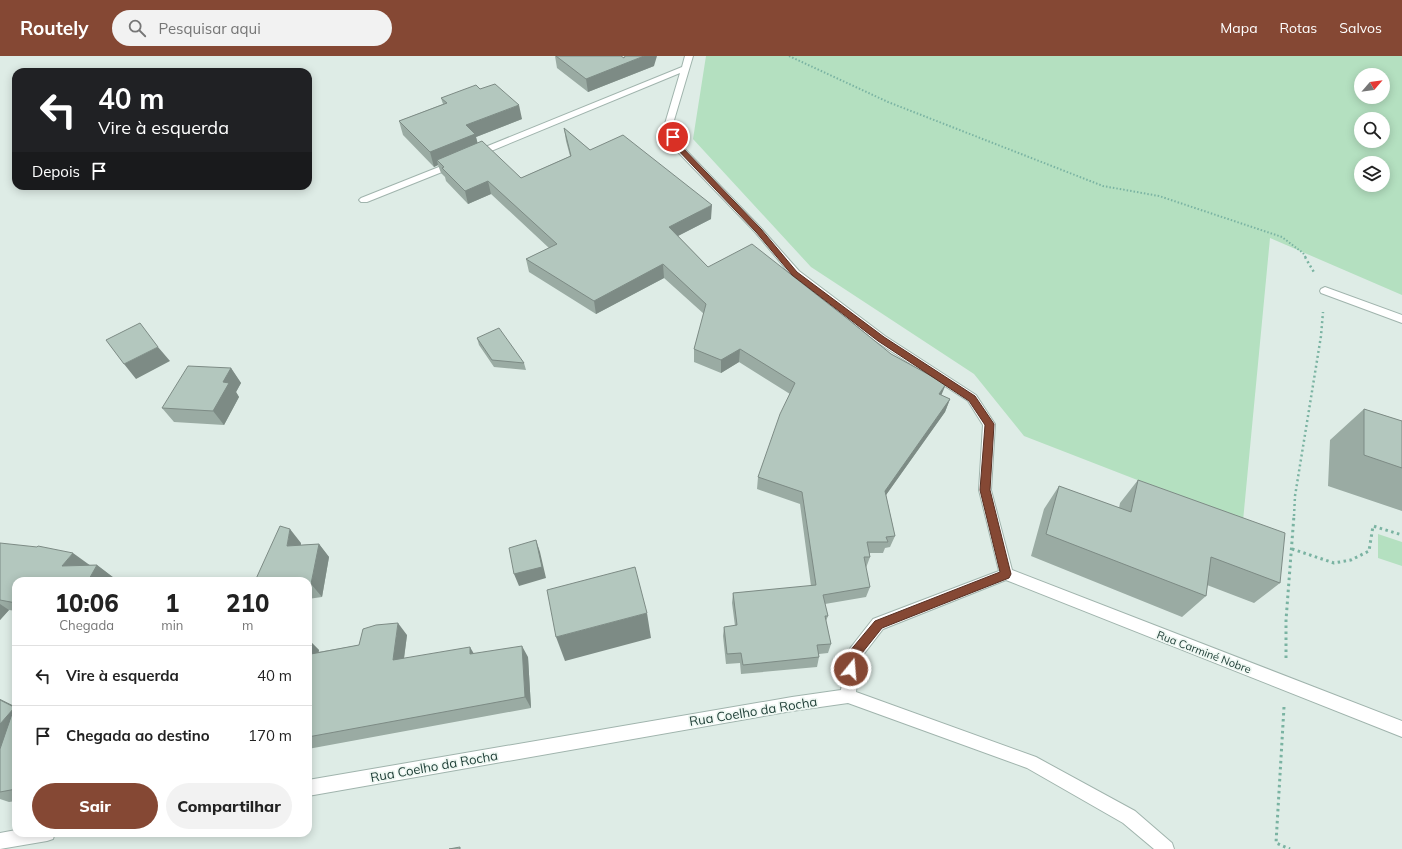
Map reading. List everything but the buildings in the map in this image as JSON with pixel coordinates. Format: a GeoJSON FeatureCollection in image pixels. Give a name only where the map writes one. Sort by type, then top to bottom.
{"type":"FeatureCollection","features":[{"type":"Feature","properties":{"kind":"street"},"geometry":{"type":"LineString","coordinates":[[688,56],[668,127],[677,146],[758,230],[795,273],[881,339],[972,398],[989,424],[985,490],[1006,574],[878,624],[853,656],[848,696]]}},
{"type":"Feature","properties":{"kind":"street"},"geometry":{"type":"LineString","coordinates":[[364,200],[684,69]]}},
{"type":"Feature","properties":{"kind":"street"},"geometry":{"type":"LineString","coordinates":[[1325,291],[1402,319]]}},
{"type":"Feature","properties":{"kind":"street","name":"Rua Carminé Nobre"},"geometry":{"type":"LineString","coordinates":[[1006,574],[1402,729]]}},
{"type":"Feature","properties":{"kind":"street","name":"Rua Coelho da Rocha"},"geometry":{"type":"LineString","coordinates":[[312,787],[785,705],[848,696],[1031,762],[1129,817],[1166,849]]}},
{"type":"Feature","properties":{"kind":"street"},"geometry":{"type":"LineString","coordinates":[[0,841],[24,837]]}},
{"type":"Feature","properties":{"kind":"path"},"geometry":{"type":"LineString","coordinates":[[789,56],[888,102],[1103,186],[1159,196],[1282,237],[1303,252],[1325,291],[1321,336],[1295,496],[1286,620],[1286,684],[1276,843],[1290,849]]}},
{"type":"Feature","properties":{"kind":"path"},"geometry":{"type":"LineString","coordinates":[[1292,549],[1334,563],[1351,560],[1369,551],[1373,526],[1402,535]]}},
{"type":"Feature","properties":{"kind":"green space"},"geometry":{"type":"Polygon","coordinates":[[[706,56],[1402,56],[1402,295],[1270,238],[1243,521],[1024,436],[974,374],[811,267],[693,139],[706,56]]]}},
{"type":"Feature","properties":{"kind":"green space"},"geometry":{"type":"Polygon","coordinates":[[[1378,534],[1402,542],[1402,566],[1378,558],[1378,534]]]}},
{"type":"Feature","properties":{"kind":"route"},"geometry":{"type":"LineString","coordinates":[[673,137],[677,146],[758,230],[795,273],[881,339],[972,398],[989,424],[985,490],[1006,574],[878,624],[853,656],[851,669]]}}]}
